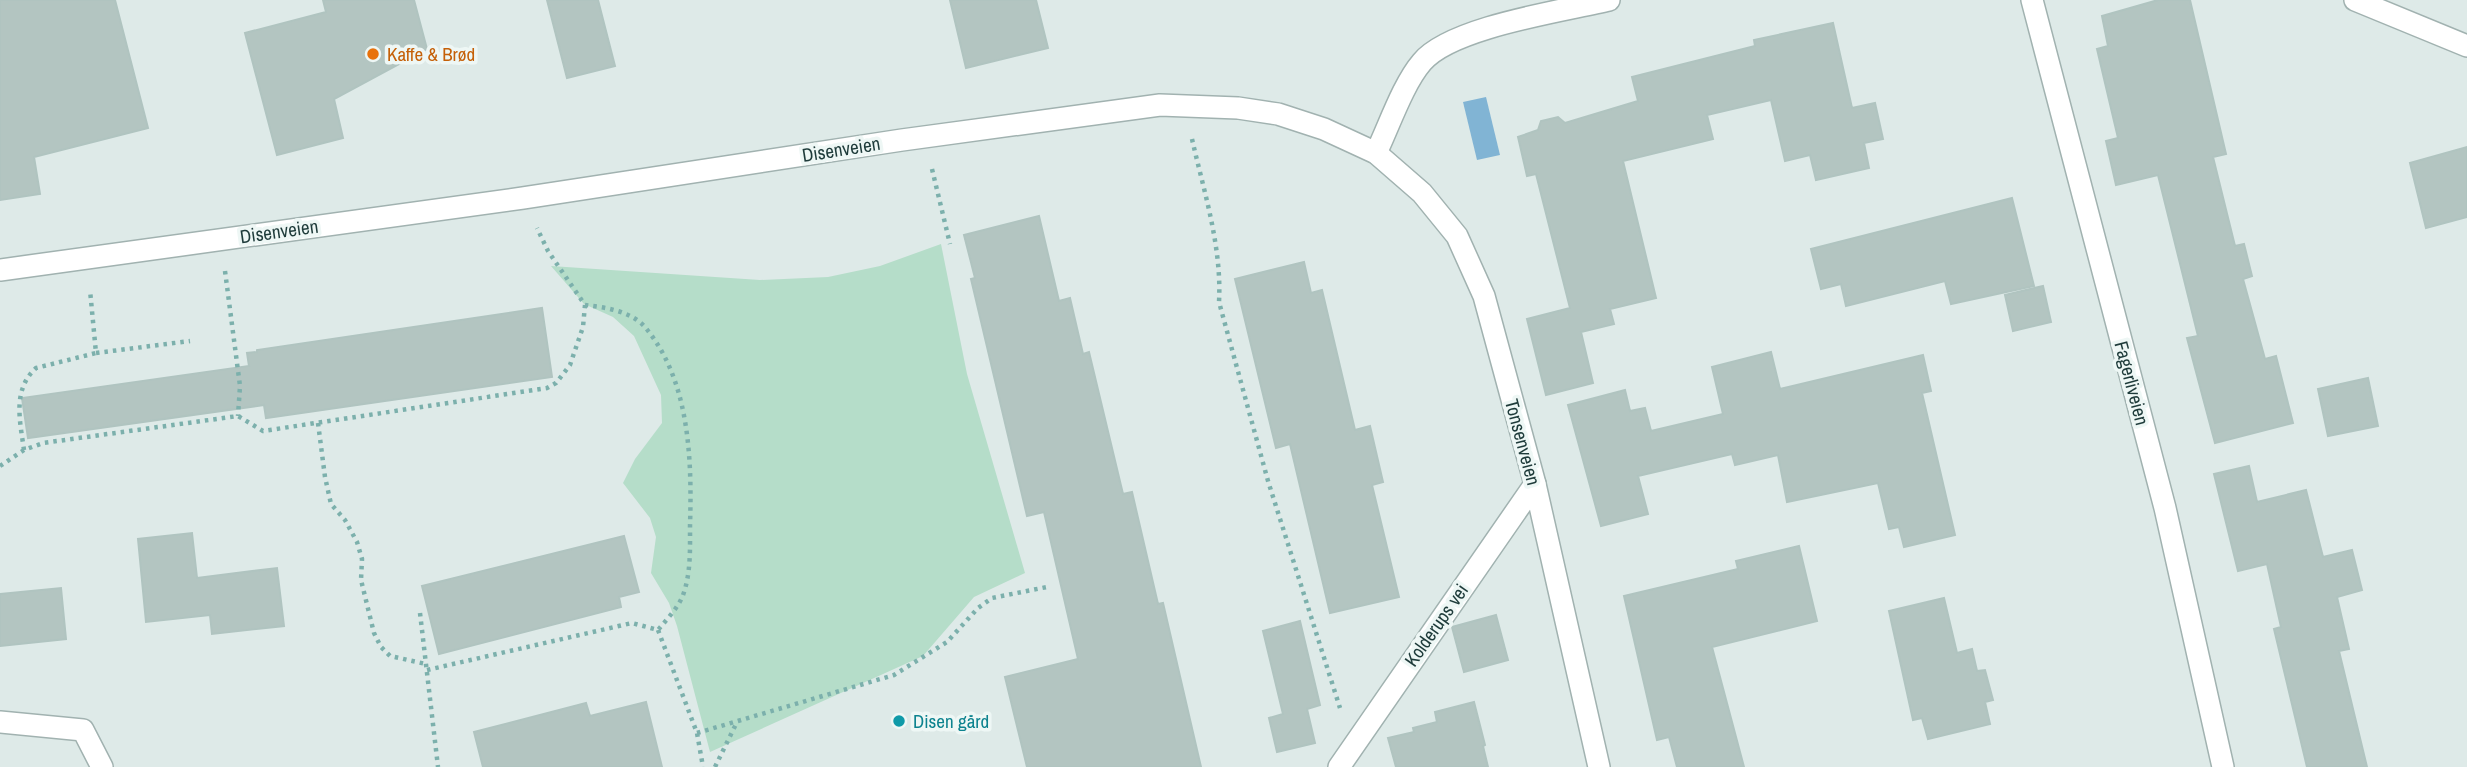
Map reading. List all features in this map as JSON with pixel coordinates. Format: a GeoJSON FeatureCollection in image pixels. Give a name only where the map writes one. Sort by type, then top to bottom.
{"type":"FeatureCollection","features":[{"type":"Feature","properties":{"kind":"street"},"geometry":{"type":"LineString","coordinates":[[1376,153],[1412,75],[1423,60],[1438,47],[1477,31],[1609,0]]}},
{"type":"Feature","properties":{"kind":"street","name":"Fagerliveien"},"geometry":{"type":"LineString","coordinates":[[2032,0],[2165,508],[2223,767]]}},
{"type":"Feature","properties":{"kind":"street"},"geometry":{"type":"LineString","coordinates":[[2355,0],[2467,46]]}},
{"type":"Feature","properties":{"kind":"street","name":"Disenveien"},"geometry":{"type":"LineString","coordinates":[[0,270],[523,198],[902,140],[1160,105],[1238,108],[1278,114],[1324,129],[1376,153]]}},
{"type":"Feature","properties":{"kind":"street","name":"Tonsenveien"},"geometry":{"type":"LineString","coordinates":[[1376,153],[1422,193],[1457,236],[1484,296],[1535,484],[1599,767]]}},
{"type":"Feature","properties":{"kind":"street","name":"Kolderups vei"},"geometry":{"type":"LineString","coordinates":[[1339,767],[1535,484]]}},
{"type":"Feature","properties":{"kind":"street"},"geometry":{"type":"LineString","coordinates":[[0,722],[83,730],[102,767]]}},
{"type":"Feature","properties":{"kind":"path"},"geometry":{"type":"LineString","coordinates":[[1190,134],[1221,275],[1219,302],[1268,481],[1351,746]]}},
{"type":"Feature","properties":{"kind":"path"},"geometry":{"type":"LineString","coordinates":[[932,166],[950,243]]}},
{"type":"Feature","properties":{"kind":"path"},"geometry":{"type":"LineString","coordinates":[[0,467],[24,450],[43,443],[237,416],[263,431],[547,388],[556,383],[570,365],[583,327],[584,305],[548,251],[523,198]]}},
{"type":"Feature","properties":{"kind":"path"},"geometry":{"type":"LineString","coordinates":[[221,239],[240,386],[237,416]]}},
{"type":"Feature","properties":{"kind":"path"},"geometry":{"type":"LineString","coordinates":[[88,258],[96,353]]}},
{"type":"Feature","properties":{"kind":"path"},"geometry":{"type":"LineString","coordinates":[[584,305],[611,308],[642,324],[665,359],[679,396],[688,439],[691,489],[690,565],[682,596],[673,613],[658,630]]}},
{"type":"Feature","properties":{"kind":"path"},"geometry":{"type":"LineString","coordinates":[[24,450],[18,403],[20,393],[36,368],[96,353],[190,341]]}},
{"type":"Feature","properties":{"kind":"path"},"geometry":{"type":"LineString","coordinates":[[318,423],[331,504],[345,520],[357,542],[362,559],[360,580],[374,634],[390,656],[426,667],[632,623],[658,630]]}},
{"type":"Feature","properties":{"kind":"path"},"geometry":{"type":"LineString","coordinates":[[697,733],[894,675],[947,642],[978,608],[992,598],[1047,587]]}},
{"type":"Feature","properties":{"kind":"path"},"geometry":{"type":"LineString","coordinates":[[420,613],[438,767]]}},
{"type":"Feature","properties":{"kind":"path"},"geometry":{"type":"LineString","coordinates":[[658,630],[697,733],[703,767]]}},
{"type":"Feature","properties":{"kind":"path"},"geometry":{"type":"LineString","coordinates":[[715,767],[737,721]]}},
{"type":"Feature","properties":{"kind":"green space"},"geometry":{"type":"Polygon","coordinates":[[[941,244],[967,374],[1025,573],[974,597],[923,656],[710,752],[677,626],[669,603],[651,573],[656,537],[650,518],[623,483],[635,459],[662,423],[661,395],[634,336],[613,317],[584,304],[551,266],[760,280],[828,277],[880,266],[941,244]]]}},
{"type":"Feature","properties":{"kind":"water"},"geometry":{"type":"Polygon","coordinates":[[[1486,97],[1500,155],[1477,160],[1463,102],[1486,97]]]}},
{"type":"Feature","properties":{"kind":"building"},"geometry":{"type":"Polygon","coordinates":[[[0,0],[115,0],[148,128],[34,157],[40,194],[0,200],[0,0]]]}},
{"type":"Feature","properties":{"kind":"building"},"geometry":{"type":"Polygon","coordinates":[[[323,0],[414,0],[427,49],[334,99],[343,138],[277,155],[245,33],[326,12],[323,0]]]}},
{"type":"Feature","properties":{"kind":"building"},"geometry":{"type":"Polygon","coordinates":[[[547,0],[598,0],[615,66],[567,78],[547,0]]]}},
{"type":"Feature","properties":{"kind":"building"},"geometry":{"type":"Polygon","coordinates":[[[950,0],[1036,0],[1048,48],[966,68],[950,0]]]}},
{"type":"Feature","properties":{"kind":"building"},"geometry":{"type":"Polygon","coordinates":[[[2158,0],[2190,0],[2226,154],[2213,157],[2235,246],[2244,244],[2252,276],[2243,279],[2265,359],[2276,356],[2293,423],[2215,443],[2187,338],[2198,336],[2158,175],[2116,185],[2106,141],[2118,138],[2097,49],[2108,46],[2102,16],[2158,0]]]}},
{"type":"Feature","properties":{"kind":"building"},"geometry":{"type":"Polygon","coordinates":[[[1833,23],[1852,108],[1875,103],[1883,139],[1864,143],[1869,168],[1816,180],[1810,155],[1785,161],[1771,100],[1707,115],[1713,139],[1623,161],[1656,298],[1610,309],[1614,324],[1581,332],[1593,383],[1546,395],[1527,319],[1570,308],[1536,174],[1527,176],[1518,137],[1538,130],[1541,121],[1558,117],[1565,123],[1638,101],[1632,77],[1755,46],[1754,40],[1833,23]]]}},
{"type":"Feature","properties":{"kind":"building"},"geometry":{"type":"Polygon","coordinates":[[[2467,147],[2467,217],[2426,228],[2410,163],[2467,147]]]}},
{"type":"Feature","properties":{"kind":"building"},"geometry":{"type":"Polygon","coordinates":[[[2012,198],[2034,286],[1951,304],[1945,281],[1846,306],[1841,284],[1821,289],[1811,249],[2012,198]]]}},
{"type":"Feature","properties":{"kind":"building"},"geometry":{"type":"Polygon","coordinates":[[[1039,216],[1059,301],[1070,298],[1083,354],[1089,352],[1123,494],[1132,492],[1158,604],[1163,603],[1201,767],[1027,767],[1005,677],[1078,659],[1044,512],[1027,516],[971,279],[975,278],[964,235],[1039,216]]]}},
{"type":"Feature","properties":{"kind":"building"},"geometry":{"type":"Polygon","coordinates":[[[1304,262],[1311,293],[1322,290],[1355,430],[1370,426],[1383,482],[1372,485],[1399,597],[1330,613],[1290,444],[1276,448],[1235,279],[1304,262]]]}},
{"type":"Feature","properties":{"kind":"building"},"geometry":{"type":"Polygon","coordinates":[[[2043,286],[2051,322],[2013,331],[2005,295],[2043,286]]]}},
{"type":"Feature","properties":{"kind":"building"},"geometry":{"type":"Polygon","coordinates":[[[542,308],[552,377],[266,418],[264,405],[28,438],[22,398],[249,366],[247,353],[257,350],[542,308]]]}},
{"type":"Feature","properties":{"kind":"building"},"geometry":{"type":"Polygon","coordinates":[[[1771,352],[1780,389],[1923,355],[1931,391],[1922,393],[1955,535],[1904,547],[1899,527],[1889,529],[1878,483],[1787,502],[1778,455],[1735,465],[1732,454],[1638,476],[1648,514],[1601,526],[1568,405],[1625,390],[1630,411],[1645,408],[1651,431],[1723,414],[1712,367],[1771,352]]]}},
{"type":"Feature","properties":{"kind":"building"},"geometry":{"type":"Polygon","coordinates":[[[2368,378],[2378,426],[2328,436],[2318,389],[2368,378]]]}},
{"type":"Feature","properties":{"kind":"building"},"geometry":{"type":"Polygon","coordinates":[[[2249,466],[2257,502],[2306,490],[2323,557],[2352,550],[2362,590],[2337,597],[2349,649],[2339,651],[2367,767],[2307,767],[2274,629],[2281,627],[2267,564],[2238,571],[2214,474],[2249,466]]]}},
{"type":"Feature","properties":{"kind":"building"},"geometry":{"type":"Polygon","coordinates":[[[192,533],[197,578],[277,568],[284,626],[212,634],[210,615],[146,622],[138,539],[192,533]]]}},
{"type":"Feature","properties":{"kind":"building"},"geometry":{"type":"Polygon","coordinates":[[[624,536],[639,592],[619,597],[621,607],[439,654],[422,586],[624,536]]]}},
{"type":"Feature","properties":{"kind":"building"},"geometry":{"type":"Polygon","coordinates":[[[1799,546],[1817,621],[1712,647],[1744,767],[1677,767],[1669,737],[1657,740],[1624,596],[1738,569],[1736,561],[1799,546]]]}},
{"type":"Feature","properties":{"kind":"building"},"geometry":{"type":"Polygon","coordinates":[[[61,588],[66,639],[0,646],[0,594],[61,588]]]}},
{"type":"Feature","properties":{"kind":"building"},"geometry":{"type":"Polygon","coordinates":[[[1944,598],[1957,653],[1972,649],[1977,671],[1985,670],[1993,700],[1985,702],[1990,724],[1928,739],[1922,718],[1913,720],[1889,611],[1944,598]]]}},
{"type":"Feature","properties":{"kind":"building"},"geometry":{"type":"Polygon","coordinates":[[[1496,615],[1508,660],[1464,672],[1452,627],[1496,615]]]}},
{"type":"Feature","properties":{"kind":"building"},"geometry":{"type":"Polygon","coordinates":[[[1300,621],[1320,705],[1307,709],[1315,743],[1277,752],[1269,718],[1283,714],[1263,631],[1300,621]]]}},
{"type":"Feature","properties":{"kind":"building"},"geometry":{"type":"Polygon","coordinates":[[[646,702],[662,767],[483,767],[474,732],[586,703],[590,716],[646,702]]]}},
{"type":"Feature","properties":{"kind":"building"},"geometry":{"type":"Polygon","coordinates":[[[1474,702],[1488,767],[1396,767],[1388,738],[1414,732],[1413,728],[1437,722],[1435,712],[1474,702]]]}},
{"type":"Feature","properties":{"kind":"place","name":"Kaffe & Brød"},"geometry":{"type":"Point","coordinates":[373,54]}},
{"type":"Feature","properties":{"kind":"place","name":"Disen gård"},"geometry":{"type":"Point","coordinates":[899,721]}}]}
